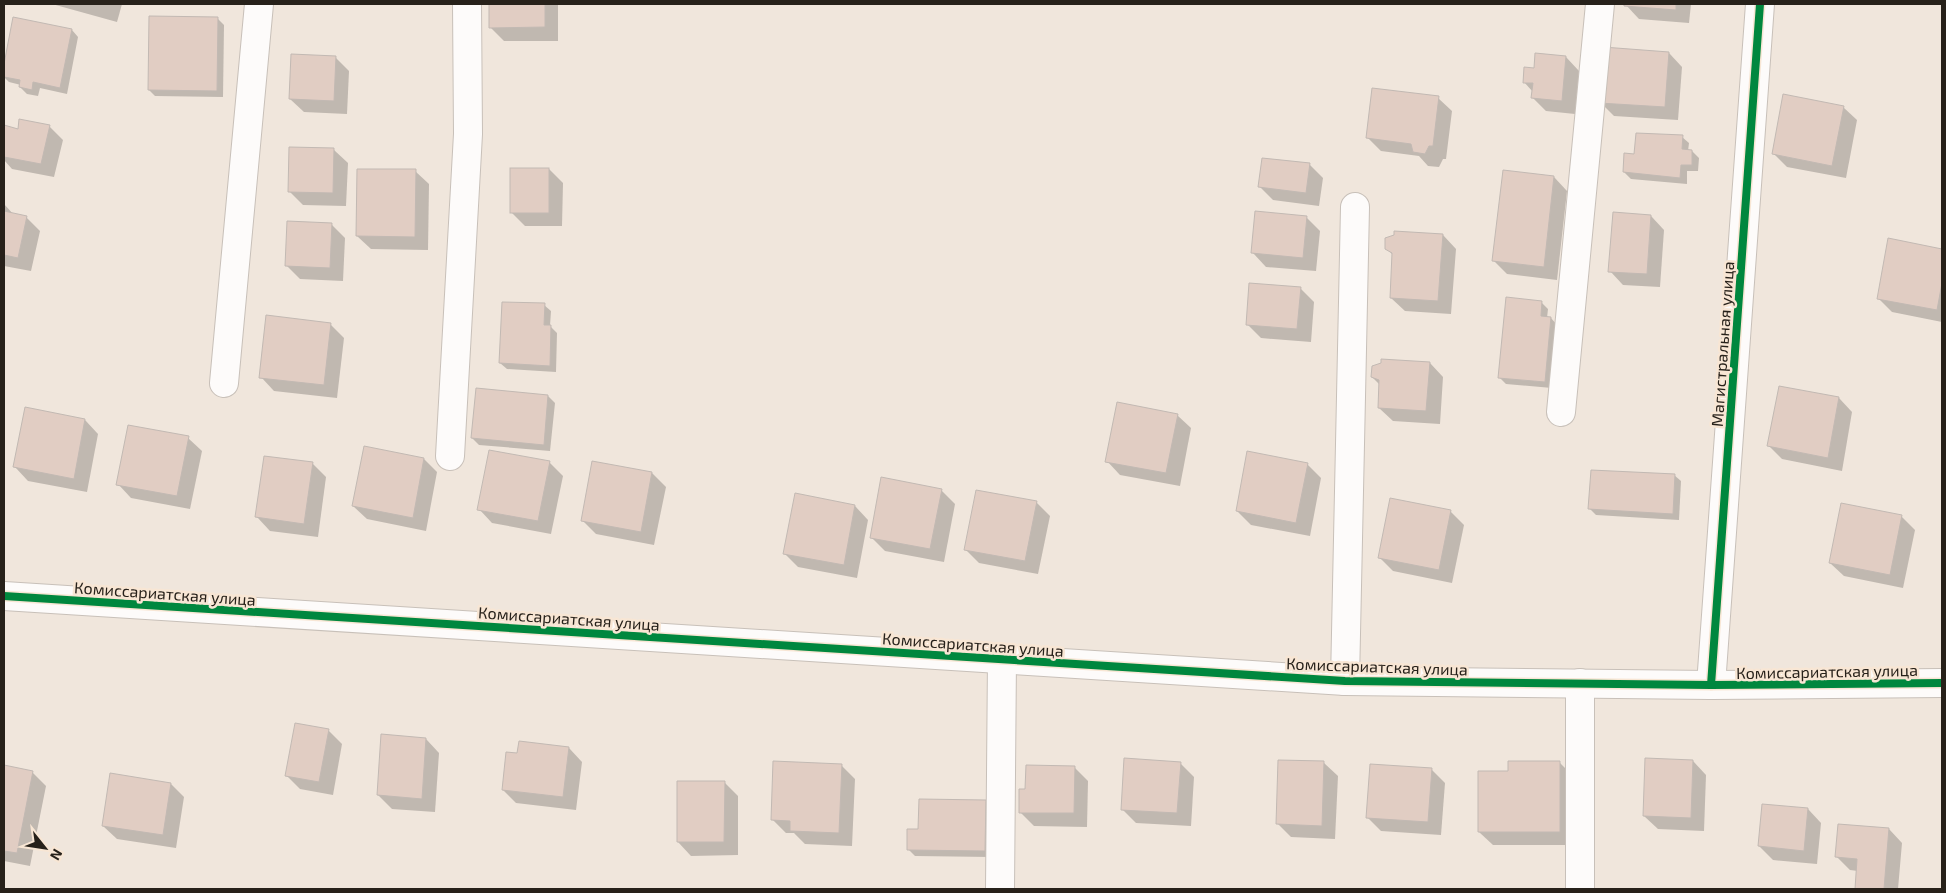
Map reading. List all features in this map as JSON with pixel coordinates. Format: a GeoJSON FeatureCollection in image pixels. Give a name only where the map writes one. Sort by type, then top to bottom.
{"type":"FeatureCollection","features":[{"type":"Feature","properties":{"kind":"street"},"geometry":{"type":"LineString","coordinates":[[224,383],[259,4]]}},
{"type":"Feature","properties":{"kind":"street"},"geometry":{"type":"LineString","coordinates":[[450,456],[468,134],[468,4]]}},
{"type":"Feature","properties":{"kind":"street"},"geometry":{"type":"LineString","coordinates":[[1561,412],[1600,4]]}},
{"type":"Feature","properties":{"kind":"street","name":"Магистральная улица"},"geometry":{"type":"LineString","coordinates":[[1711,686],[1760,4]]}},
{"type":"Feature","properties":{"kind":"street"},"geometry":{"type":"LineString","coordinates":[[1346,681],[1355,207]]}},
{"type":"Feature","properties":{"kind":"street","name":"Комиссариатская улица"},"geometry":{"type":"LineString","coordinates":[[4,596],[1346,681],[1711,686],[1942,683]]}},
{"type":"Feature","properties":{"kind":"street"},"geometry":{"type":"LineString","coordinates":[[1000,889],[1002,659]]}},
{"type":"Feature","properties":{"kind":"street"},"geometry":{"type":"LineString","coordinates":[[1580,683],[1580,889]]}},
{"type":"Feature","properties":{"kind":"building"},"geometry":{"type":"Polygon","coordinates":[[[489,4],[545,4],[545,27],[489,28],[489,4]]]}},
{"type":"Feature","properties":{"kind":"building"},"geometry":{"type":"Polygon","coordinates":[[[1624,4],[1676,4],[1676,10],[1624,6],[1624,4]]]}},
{"type":"Feature","properties":{"kind":"building"},"geometry":{"type":"Polygon","coordinates":[[[149,16],[218,17],[217,91],[148,90],[149,16]]]}},
{"type":"Feature","properties":{"kind":"building"},"geometry":{"type":"Polygon","coordinates":[[[13,17],[72,29],[60,88],[33,82],[32,90],[19,87],[20,80],[4,77],[4,64],[13,17]]]}},
{"type":"Feature","properties":{"kind":"building"},"geometry":{"type":"Polygon","coordinates":[[[1603,47],[1669,52],[1665,107],[1599,103],[1603,47]]]}},
{"type":"Feature","properties":{"kind":"building"},"geometry":{"type":"Polygon","coordinates":[[[1535,53],[1566,56],[1562,101],[1531,98],[1533,83],[1523,83],[1524,67],[1534,68],[1535,53]]]}},
{"type":"Feature","properties":{"kind":"building"},"geometry":{"type":"Polygon","coordinates":[[[291,54],[336,56],[334,101],[289,99],[291,54]]]}},
{"type":"Feature","properties":{"kind":"building"},"geometry":{"type":"Polygon","coordinates":[[[1372,88],[1439,96],[1433,146],[1429,146],[1425,154],[1413,152],[1411,144],[1366,138],[1372,88]]]}},
{"type":"Feature","properties":{"kind":"building"},"geometry":{"type":"Polygon","coordinates":[[[1783,94],[1844,106],[1832,166],[1772,154],[1783,94]]]}},
{"type":"Feature","properties":{"kind":"building"},"geometry":{"type":"Polygon","coordinates":[[[19,119],[50,125],[41,164],[4,157],[4,125],[18,129],[19,119]]]}},
{"type":"Feature","properties":{"kind":"building"},"geometry":{"type":"Polygon","coordinates":[[[1636,133],[1683,135],[1682,149],[1692,150],[1692,165],[1681,165],[1680,178],[1623,172],[1624,153],[1634,154],[1636,133]]]}},
{"type":"Feature","properties":{"kind":"building"},"geometry":{"type":"Polygon","coordinates":[[[289,147],[334,148],[333,193],[288,192],[289,147]]]}},
{"type":"Feature","properties":{"kind":"building"},"geometry":{"type":"Polygon","coordinates":[[[1262,158],[1310,163],[1306,193],[1258,187],[1262,158]]]}},
{"type":"Feature","properties":{"kind":"building"},"geometry":{"type":"Polygon","coordinates":[[[510,168],[549,168],[549,213],[510,213],[510,168]]]}},
{"type":"Feature","properties":{"kind":"building"},"geometry":{"type":"Polygon","coordinates":[[[357,169],[416,169],[415,237],[356,236],[357,169]]]}},
{"type":"Feature","properties":{"kind":"building"},"geometry":{"type":"Polygon","coordinates":[[[1503,170],[1554,176],[1544,267],[1492,261],[1503,170]]]}},
{"type":"Feature","properties":{"kind":"building"},"geometry":{"type":"Polygon","coordinates":[[[4,211],[27,216],[18,258],[4,255],[4,211]]]}},
{"type":"Feature","properties":{"kind":"building"},"geometry":{"type":"Polygon","coordinates":[[[1255,211],[1307,216],[1303,258],[1251,253],[1255,211]]]}},
{"type":"Feature","properties":{"kind":"building"},"geometry":{"type":"Polygon","coordinates":[[[1613,212],[1651,215],[1647,274],[1608,272],[1613,212]]]}},
{"type":"Feature","properties":{"kind":"building"},"geometry":{"type":"Polygon","coordinates":[[[287,221],[332,223],[330,268],[285,266],[287,221]]]}},
{"type":"Feature","properties":{"kind":"building"},"geometry":{"type":"Polygon","coordinates":[[[1394,231],[1443,234],[1438,301],[1390,298],[1392,253],[1385,249],[1385,238],[1394,235],[1394,231]]]}},
{"type":"Feature","properties":{"kind":"building"},"geometry":{"type":"Polygon","coordinates":[[[1888,238],[1942,249],[1942,283],[1937,310],[1877,299],[1888,238]]]}},
{"type":"Feature","properties":{"kind":"building"},"geometry":{"type":"Polygon","coordinates":[[[1249,283],[1301,287],[1297,329],[1246,325],[1249,283]]]}},
{"type":"Feature","properties":{"kind":"building"},"geometry":{"type":"Polygon","coordinates":[[[1506,297],[1542,301],[1541,316],[1551,317],[1545,382],[1498,378],[1506,297]]]}},
{"type":"Feature","properties":{"kind":"building"},"geometry":{"type":"Polygon","coordinates":[[[502,302],[545,303],[544,325],[551,325],[550,366],[499,363],[502,302]]]}},
{"type":"Feature","properties":{"kind":"building"},"geometry":{"type":"Polygon","coordinates":[[[266,315],[331,323],[324,385],[259,378],[266,315]]]}},
{"type":"Feature","properties":{"kind":"building"},"geometry":{"type":"Polygon","coordinates":[[[1381,359],[1430,362],[1426,411],[1378,408],[1379,380],[1371,377],[1372,366],[1381,363],[1381,359]]]}},
{"type":"Feature","properties":{"kind":"building"},"geometry":{"type":"Polygon","coordinates":[[[1779,386],[1839,397],[1828,458],[1767,446],[1779,386]]]}},
{"type":"Feature","properties":{"kind":"building"},"geometry":{"type":"Polygon","coordinates":[[[476,388],[548,395],[544,445],[471,438],[476,388]]]}},
{"type":"Feature","properties":{"kind":"building"},"geometry":{"type":"Polygon","coordinates":[[[1117,402],[1178,414],[1166,473],[1105,462],[1117,402]]]}},
{"type":"Feature","properties":{"kind":"building"},"geometry":{"type":"Polygon","coordinates":[[[25,407],[85,419],[74,479],[13,467],[25,407]]]}},
{"type":"Feature","properties":{"kind":"building"},"geometry":{"type":"Polygon","coordinates":[[[128,425],[189,436],[177,496],[116,485],[128,425]]]}},
{"type":"Feature","properties":{"kind":"building"},"geometry":{"type":"Polygon","coordinates":[[[364,446],[424,458],[413,518],[352,506],[364,446]]]}},
{"type":"Feature","properties":{"kind":"building"},"geometry":{"type":"Polygon","coordinates":[[[489,450],[550,461],[538,521],[477,510],[489,450]]]}},
{"type":"Feature","properties":{"kind":"building"},"geometry":{"type":"Polygon","coordinates":[[[1247,451],[1308,463],[1296,523],[1236,511],[1247,451]]]}},
{"type":"Feature","properties":{"kind":"building"},"geometry":{"type":"Polygon","coordinates":[[[264,456],[313,462],[304,524],[255,517],[264,456]]]}},
{"type":"Feature","properties":{"kind":"building"},"geometry":{"type":"Polygon","coordinates":[[[592,461],[652,472],[641,532],[581,521],[592,461]]]}},
{"type":"Feature","properties":{"kind":"building"},"geometry":{"type":"Polygon","coordinates":[[[1591,470],[1675,474],[1673,514],[1588,509],[1591,470]]]}},
{"type":"Feature","properties":{"kind":"building"},"geometry":{"type":"Polygon","coordinates":[[[881,477],[942,489],[930,549],[870,538],[881,477]]]}},
{"type":"Feature","properties":{"kind":"building"},"geometry":{"type":"Polygon","coordinates":[[[976,490],[1037,501],[1025,561],[964,550],[976,490]]]}},
{"type":"Feature","properties":{"kind":"building"},"geometry":{"type":"Polygon","coordinates":[[[795,493],[855,505],[844,565],[783,554],[795,493]]]}},
{"type":"Feature","properties":{"kind":"building"},"geometry":{"type":"Polygon","coordinates":[[[1390,498],[1451,510],[1439,570],[1378,558],[1390,498]]]}},
{"type":"Feature","properties":{"kind":"building"},"geometry":{"type":"Polygon","coordinates":[[[1841,503],[1902,515],[1890,575],[1829,563],[1841,503]]]}},
{"type":"Feature","properties":{"kind":"building"},"geometry":{"type":"Polygon","coordinates":[[[295,723],[329,729],[319,782],[285,776],[295,723]]]}},
{"type":"Feature","properties":{"kind":"building"},"geometry":{"type":"Polygon","coordinates":[[[381,734],[426,738],[422,799],[377,795],[381,734]]]}},
{"type":"Feature","properties":{"kind":"building"},"geometry":{"type":"Polygon","coordinates":[[[519,741],[569,747],[563,797],[502,790],[506,752],[517,753],[519,741]]]}},
{"type":"Feature","properties":{"kind":"building"},"geometry":{"type":"Polygon","coordinates":[[[1124,758],[1181,762],[1177,813],[1121,810],[1124,758]]]}},
{"type":"Feature","properties":{"kind":"building"},"geometry":{"type":"Polygon","coordinates":[[[1645,758],[1693,760],[1691,818],[1643,816],[1645,758]]]}},
{"type":"Feature","properties":{"kind":"building"},"geometry":{"type":"Polygon","coordinates":[[[1278,760],[1324,761],[1322,826],[1276,824],[1278,760]]]}},
{"type":"Feature","properties":{"kind":"building"},"geometry":{"type":"Polygon","coordinates":[[[773,761],[842,764],[839,833],[790,831],[790,821],[771,820],[773,761]]]}},
{"type":"Feature","properties":{"kind":"building"},"geometry":{"type":"Polygon","coordinates":[[[1508,761],[1560,761],[1560,832],[1478,832],[1478,771],[1508,771],[1508,761]]]}},
{"type":"Feature","properties":{"kind":"building"},"geometry":{"type":"Polygon","coordinates":[[[1370,764],[1432,768],[1428,822],[1366,818],[1370,764]]]}},
{"type":"Feature","properties":{"kind":"building"},"geometry":{"type":"Polygon","coordinates":[[[4,765],[33,771],[17,853],[4,851],[4,765]]]}},
{"type":"Feature","properties":{"kind":"building"},"geometry":{"type":"Polygon","coordinates":[[[1026,765],[1075,766],[1074,813],[1019,813],[1019,789],[1025,789],[1026,765]]]}},
{"type":"Feature","properties":{"kind":"building"},"geometry":{"type":"Polygon","coordinates":[[[110,773],[171,783],[163,835],[102,826],[110,773]]]}},
{"type":"Feature","properties":{"kind":"building"},"geometry":{"type":"Polygon","coordinates":[[[677,781],[725,781],[724,842],[677,842],[677,781]]]}},
{"type":"Feature","properties":{"kind":"building"},"geometry":{"type":"Polygon","coordinates":[[[919,799],[986,800],[985,851],[907,850],[907,829],[918,829],[919,799]]]}},
{"type":"Feature","properties":{"kind":"building"},"geometry":{"type":"Polygon","coordinates":[[[1762,804],[1808,808],[1804,851],[1758,846],[1762,804]]]}},
{"type":"Feature","properties":{"kind":"building"},"geometry":{"type":"Polygon","coordinates":[[[1838,824],[1889,828],[1884,889],[1855,889],[1857,859],[1835,857],[1838,824]]]}},
{"type":"Feature","properties":{"kind":"cycle path"},"geometry":{"type":"LineString","coordinates":[[1711,685],[1760,4]]}},
{"type":"Feature","properties":{"kind":"cycle path"},"geometry":{"type":"LineString","coordinates":[[4,596],[1345,681],[1711,685],[1942,683]]}}]}
